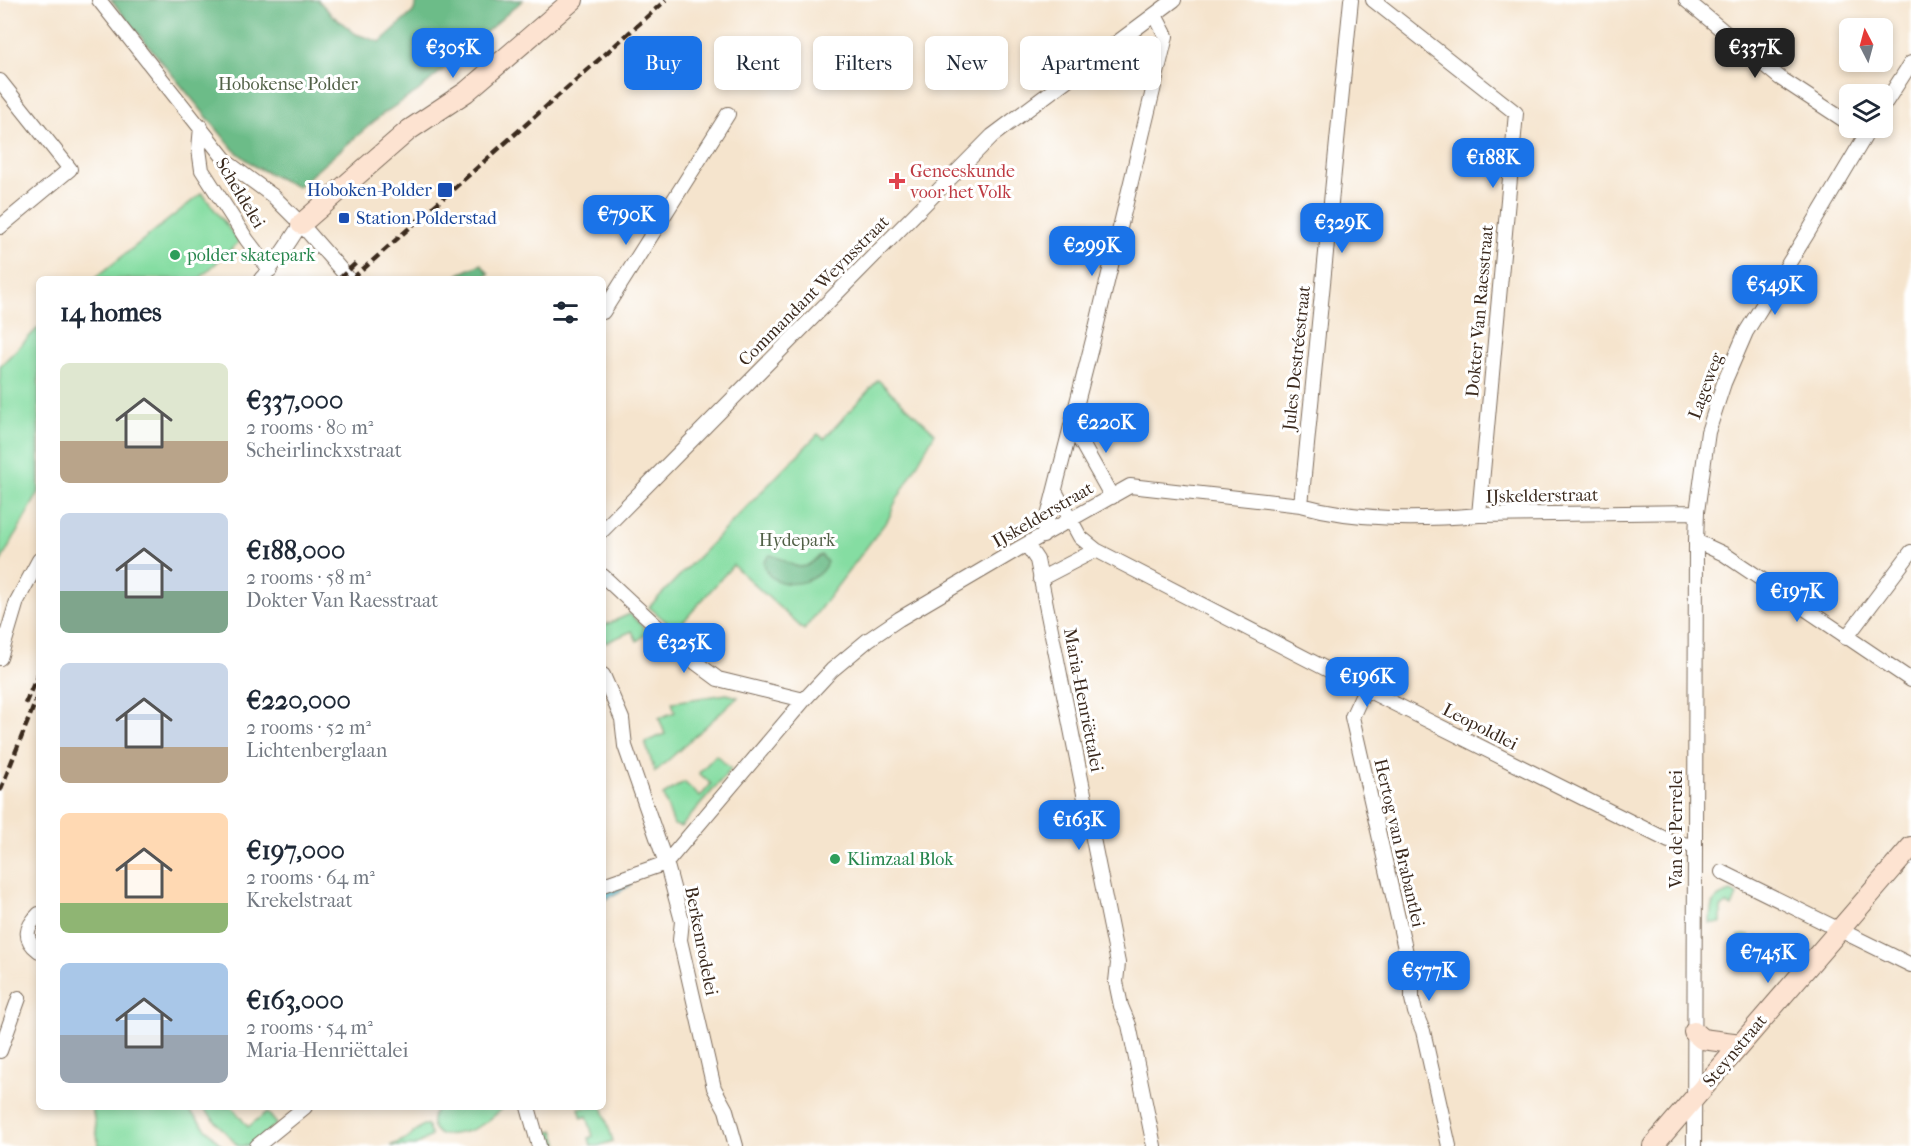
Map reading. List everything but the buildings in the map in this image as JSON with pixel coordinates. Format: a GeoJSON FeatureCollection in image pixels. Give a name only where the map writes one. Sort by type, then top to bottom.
{"type":"FeatureCollection","features":[{"type":"Feature","properties":{"kind":"street","name":"Scheldelei"},"geometry":{"type":"LineString","coordinates":[[99,0],[228,163],[273,196],[301,224]]}},
{"type":"Feature","properties":{"kind":"street"},"geometry":{"type":"LineString","coordinates":[[265,275],[301,224],[409,129],[466,92],[573,0]]}},
{"type":"Feature","properties":{"kind":"street","name":"Commandant Weynsstraat"},"geometry":{"type":"LineString","coordinates":[[606,527],[992,136],[1174,0]]}},
{"type":"Feature","properties":{"kind":"street","name":"Jules Destréestraat"},"geometry":{"type":"LineString","coordinates":[[1301,504],[1351,0]]}},
{"type":"Feature","properties":{"kind":"street","name":"Dokter Van Raesstraat"},"geometry":{"type":"LineString","coordinates":[[1373,0],[1516,113],[1479,515]]}},
{"type":"Feature","properties":{"kind":"street"},"geometry":{"type":"LineString","coordinates":[[1686,0],[1779,78],[1839,117]]}},
{"type":"Feature","properties":{"kind":"street"},"geometry":{"type":"LineString","coordinates":[[1043,536],[1072,426],[1166,36],[1155,15]]}},
{"type":"Feature","properties":{"kind":"street"},"geometry":{"type":"LineString","coordinates":[[1893,91],[1911,63]]}},
{"type":"Feature","properties":{"kind":"street"},"geometry":{"type":"LineString","coordinates":[[0,81],[70,169],[0,227]]}},
{"type":"Feature","properties":{"kind":"street"},"geometry":{"type":"LineString","coordinates":[[606,307],[728,114]]}},
{"type":"Feature","properties":{"kind":"street","name":"Scheldelei"},"geometry":{"type":"LineString","coordinates":[[201,127],[199,149],[202,170],[247,240],[265,275]]}},
{"type":"Feature","properties":{"kind":"street","name":"Lageweg"},"geometry":{"type":"LineString","coordinates":[[1698,512],[1708,432],[1724,383],[1746,332],[1807,234],[1860,138]]}},
{"type":"Feature","properties":{"kind":"street"},"geometry":{"type":"LineString","coordinates":[[301,224],[346,276]]}},
{"type":"Feature","properties":{"kind":"street"},"geometry":{"type":"LineString","coordinates":[[1072,426],[1112,497]]}},
{"type":"Feature","properties":{"kind":"street","name":"IJskelderstraat"},"geometry":{"type":"LineString","coordinates":[[666,863],[804,700],[832,670],[868,640],[898,619],[1130,486],[1301,504],[1321,510],[1372,517],[1446,518],[1479,515],[1698,512]]}},
{"type":"Feature","properties":{"kind":"street","name":"Leopoldlei"},"geometry":{"type":"LineString","coordinates":[[1055,491],[1080,537],[1096,550],[1365,689],[1669,841],[1694,846]]}},
{"type":"Feature","properties":{"kind":"street","name":"Van de Perrelei"},"geometry":{"type":"LineString","coordinates":[[1694,1146],[1694,846],[1698,512]]}},
{"type":"Feature","properties":{"kind":"street"},"geometry":{"type":"LineString","coordinates":[[1696,541],[1724,554],[1911,680]]}},
{"type":"Feature","properties":{"kind":"street","name":"Maria-Henriëttalei"},"geometry":{"type":"LineString","coordinates":[[1027,545],[1037,560],[1118,963],[1116,982],[1121,1005],[1129,1025],[1154,1146]]}},
{"type":"Feature","properties":{"kind":"street"},"geometry":{"type":"LineString","coordinates":[[1041,579],[1096,550]]}},
{"type":"Feature","properties":{"kind":"street"},"geometry":{"type":"LineString","coordinates":[[1846,638],[1911,552]]}},
{"type":"Feature","properties":{"kind":"street"},"geometry":{"type":"LineString","coordinates":[[0,658],[17,601],[36,566]]}},
{"type":"Feature","properties":{"kind":"street"},"geometry":{"type":"LineString","coordinates":[[606,579],[695,662],[718,679],[804,700]]}},
{"type":"Feature","properties":{"kind":"street","name":"Berkenrodelei"},"geometry":{"type":"LineString","coordinates":[[606,682],[622,719],[625,746],[666,863],[682,921],[680,940],[682,954],[714,1088],[726,1110],[736,1146]]}},
{"type":"Feature","properties":{"kind":"street","name":"Hertog van Brabantlei"},"geometry":{"type":"LineString","coordinates":[[1365,689],[1352,717],[1412,979],[1412,999],[1423,1031],[1449,1146]]}},
{"type":"Feature","properties":{"kind":"street","name":"Steynstraat"},"geometry":{"type":"LineString","coordinates":[[1653,1146],[1911,847]]}},
{"type":"Feature","properties":{"kind":"street"},"geometry":{"type":"LineString","coordinates":[[606,884],[666,863]]}},
{"type":"Feature","properties":{"kind":"street"},"geometry":{"type":"LineString","coordinates":[[1722,872],[1911,965]]}},
{"type":"Feature","properties":{"kind":"street"},"geometry":{"type":"LineString","coordinates":[[36,918],[27,932],[29,940],[36,948]]}},
{"type":"Feature","properties":{"kind":"street"},"geometry":{"type":"LineString","coordinates":[[0,1051],[19,998]]}},
{"type":"Feature","properties":{"kind":"street"},"geometry":{"type":"LineString","coordinates":[[1694,1032],[1702,1039],[1741,1044]]}},
{"type":"Feature","properties":{"kind":"street"},"geometry":{"type":"LineString","coordinates":[[256,1146],[301,1110]]}},
{"type":"Feature","properties":{"kind":"street"},"geometry":{"type":"LineString","coordinates":[[529,1110],[539,1146]]}},
{"type":"Feature","properties":{"kind":"green space","name":"Hobokense Polder"},"geometry":{"type":"Polygon","coordinates":[[[111,0],[318,0],[332,15],[356,34],[380,42],[413,12],[418,0],[523,0],[418,91],[384,113],[297,187],[256,167],[234,150],[111,0]]]}},
{"type":"Feature","properties":{"kind":"green space"},"geometry":{"type":"Polygon","coordinates":[[[202,193],[239,242],[202,276],[98,276],[202,193]]]}},
{"type":"Feature","properties":{"kind":"green space"},"geometry":{"type":"Polygon","coordinates":[[[481,264],[489,274],[486,276],[457,276],[481,264]]]}},
{"type":"Feature","properties":{"kind":"green space"},"geometry":{"type":"Polygon","coordinates":[[[36,330],[36,497],[0,563],[0,366],[36,330]]]}},
{"type":"Feature","properties":{"kind":"green space","name":"Hydepark"},"geometry":{"type":"Polygon","coordinates":[[[878,380],[935,433],[889,518],[804,630],[733,565],[676,630],[649,607],[818,434],[824,439],[878,380]]]}},
{"type":"Feature","properties":{"kind":"green space"},"geometry":{"type":"Polygon","coordinates":[[[770,555],[801,567],[821,555],[827,562],[822,571],[804,582],[782,582],[773,579],[767,572],[764,562],[770,555]]]}},
{"type":"Feature","properties":{"kind":"green space"},"geometry":{"type":"Polygon","coordinates":[[[630,614],[648,632],[637,641],[632,631],[606,643],[606,625],[630,614]]]}},
{"type":"Feature","properties":{"kind":"green space"},"geometry":{"type":"Polygon","coordinates":[[[727,694],[738,697],[655,772],[645,742],[665,734],[659,718],[675,712],[672,702],[727,694]]]}},
{"type":"Feature","properties":{"kind":"green space"},"geometry":{"type":"Polygon","coordinates":[[[716,755],[731,769],[681,827],[674,825],[663,795],[684,782],[700,797],[711,784],[699,773],[716,755]]]}},
{"type":"Feature","properties":{"kind":"green space"},"geometry":{"type":"Polygon","coordinates":[[[1731,892],[1737,895],[1732,907],[1727,904],[1721,908],[1721,923],[1710,923],[1713,903],[1720,896],[1731,892]]]}},
{"type":"Feature","properties":{"kind":"green space"},"geometry":{"type":"Polygon","coordinates":[[[1749,935],[1753,942],[1757,937],[1762,940],[1753,950],[1757,954],[1751,961],[1739,961],[1739,936],[1749,935]]]}},
{"type":"Feature","properties":{"kind":"green space"},"geometry":{"type":"Polygon","coordinates":[[[93,1110],[189,1110],[222,1146],[99,1146],[93,1110]]]}},
{"type":"Feature","properties":{"kind":"green space"},"geometry":{"type":"Polygon","coordinates":[[[205,1110],[234,1110],[248,1127],[267,1112],[277,1124],[249,1146],[238,1146],[205,1110]]]}},
{"type":"Feature","properties":{"kind":"green space"},"geometry":{"type":"Polygon","coordinates":[[[436,1110],[501,1110],[474,1129],[440,1135],[432,1125],[436,1110]]]}},
{"type":"Feature","properties":{"kind":"green space"},"geometry":{"type":"Polygon","coordinates":[[[580,1110],[603,1110],[613,1141],[591,1146],[589,1138],[593,1136],[587,1116],[582,1118],[580,1110]]]}},
{"type":"Feature","properties":{"kind":"green space"},"geometry":{"type":"Polygon","coordinates":[[[423,1125],[427,1125],[431,1136],[415,1146],[390,1146],[406,1139],[423,1125]]]}},
{"type":"Feature","properties":{"kind":"green space"},"geometry":{"type":"Polygon","coordinates":[[[554,1130],[559,1146],[545,1146],[541,1135],[554,1130]]]}},
{"type":"Feature","properties":{"kind":"water"},"geometry":{"type":"Polygon","coordinates":[[[631,883],[606,899],[606,891],[631,883]]]}},
{"type":"Feature","properties":{"kind":"railway"},"geometry":{"type":"LineString","coordinates":[[355,276],[666,0]]}},
{"type":"Feature","properties":{"kind":"railway"},"geometry":{"type":"LineString","coordinates":[[342,276],[356,263]]}},
{"type":"Feature","properties":{"kind":"railway"},"geometry":{"type":"LineString","coordinates":[[25,704],[36,679]]}},
{"type":"Feature","properties":{"kind":"railway"},"geometry":{"type":"LineString","coordinates":[[0,791],[36,701]]}},
{"type":"Feature","properties":{"kind":"place","name":"Geneeskunde voor het Volk"},"geometry":{"type":"Point","coordinates":[897,181]}},
{"type":"Feature","properties":{"kind":"place","name":"Hoboken-Polder"},"geometry":{"type":"Point","coordinates":[445,190]}},
{"type":"Feature","properties":{"kind":"place","name":"Station Polderstad"},"geometry":{"type":"Point","coordinates":[344,218]}},
{"type":"Feature","properties":{"kind":"place","name":"polder skatepark"},"geometry":{"type":"Point","coordinates":[175,255]}},
{"type":"Feature","properties":{"kind":"place","name":"Klimzaal Blok"},"geometry":{"type":"Point","coordinates":[835,859]}}]}
